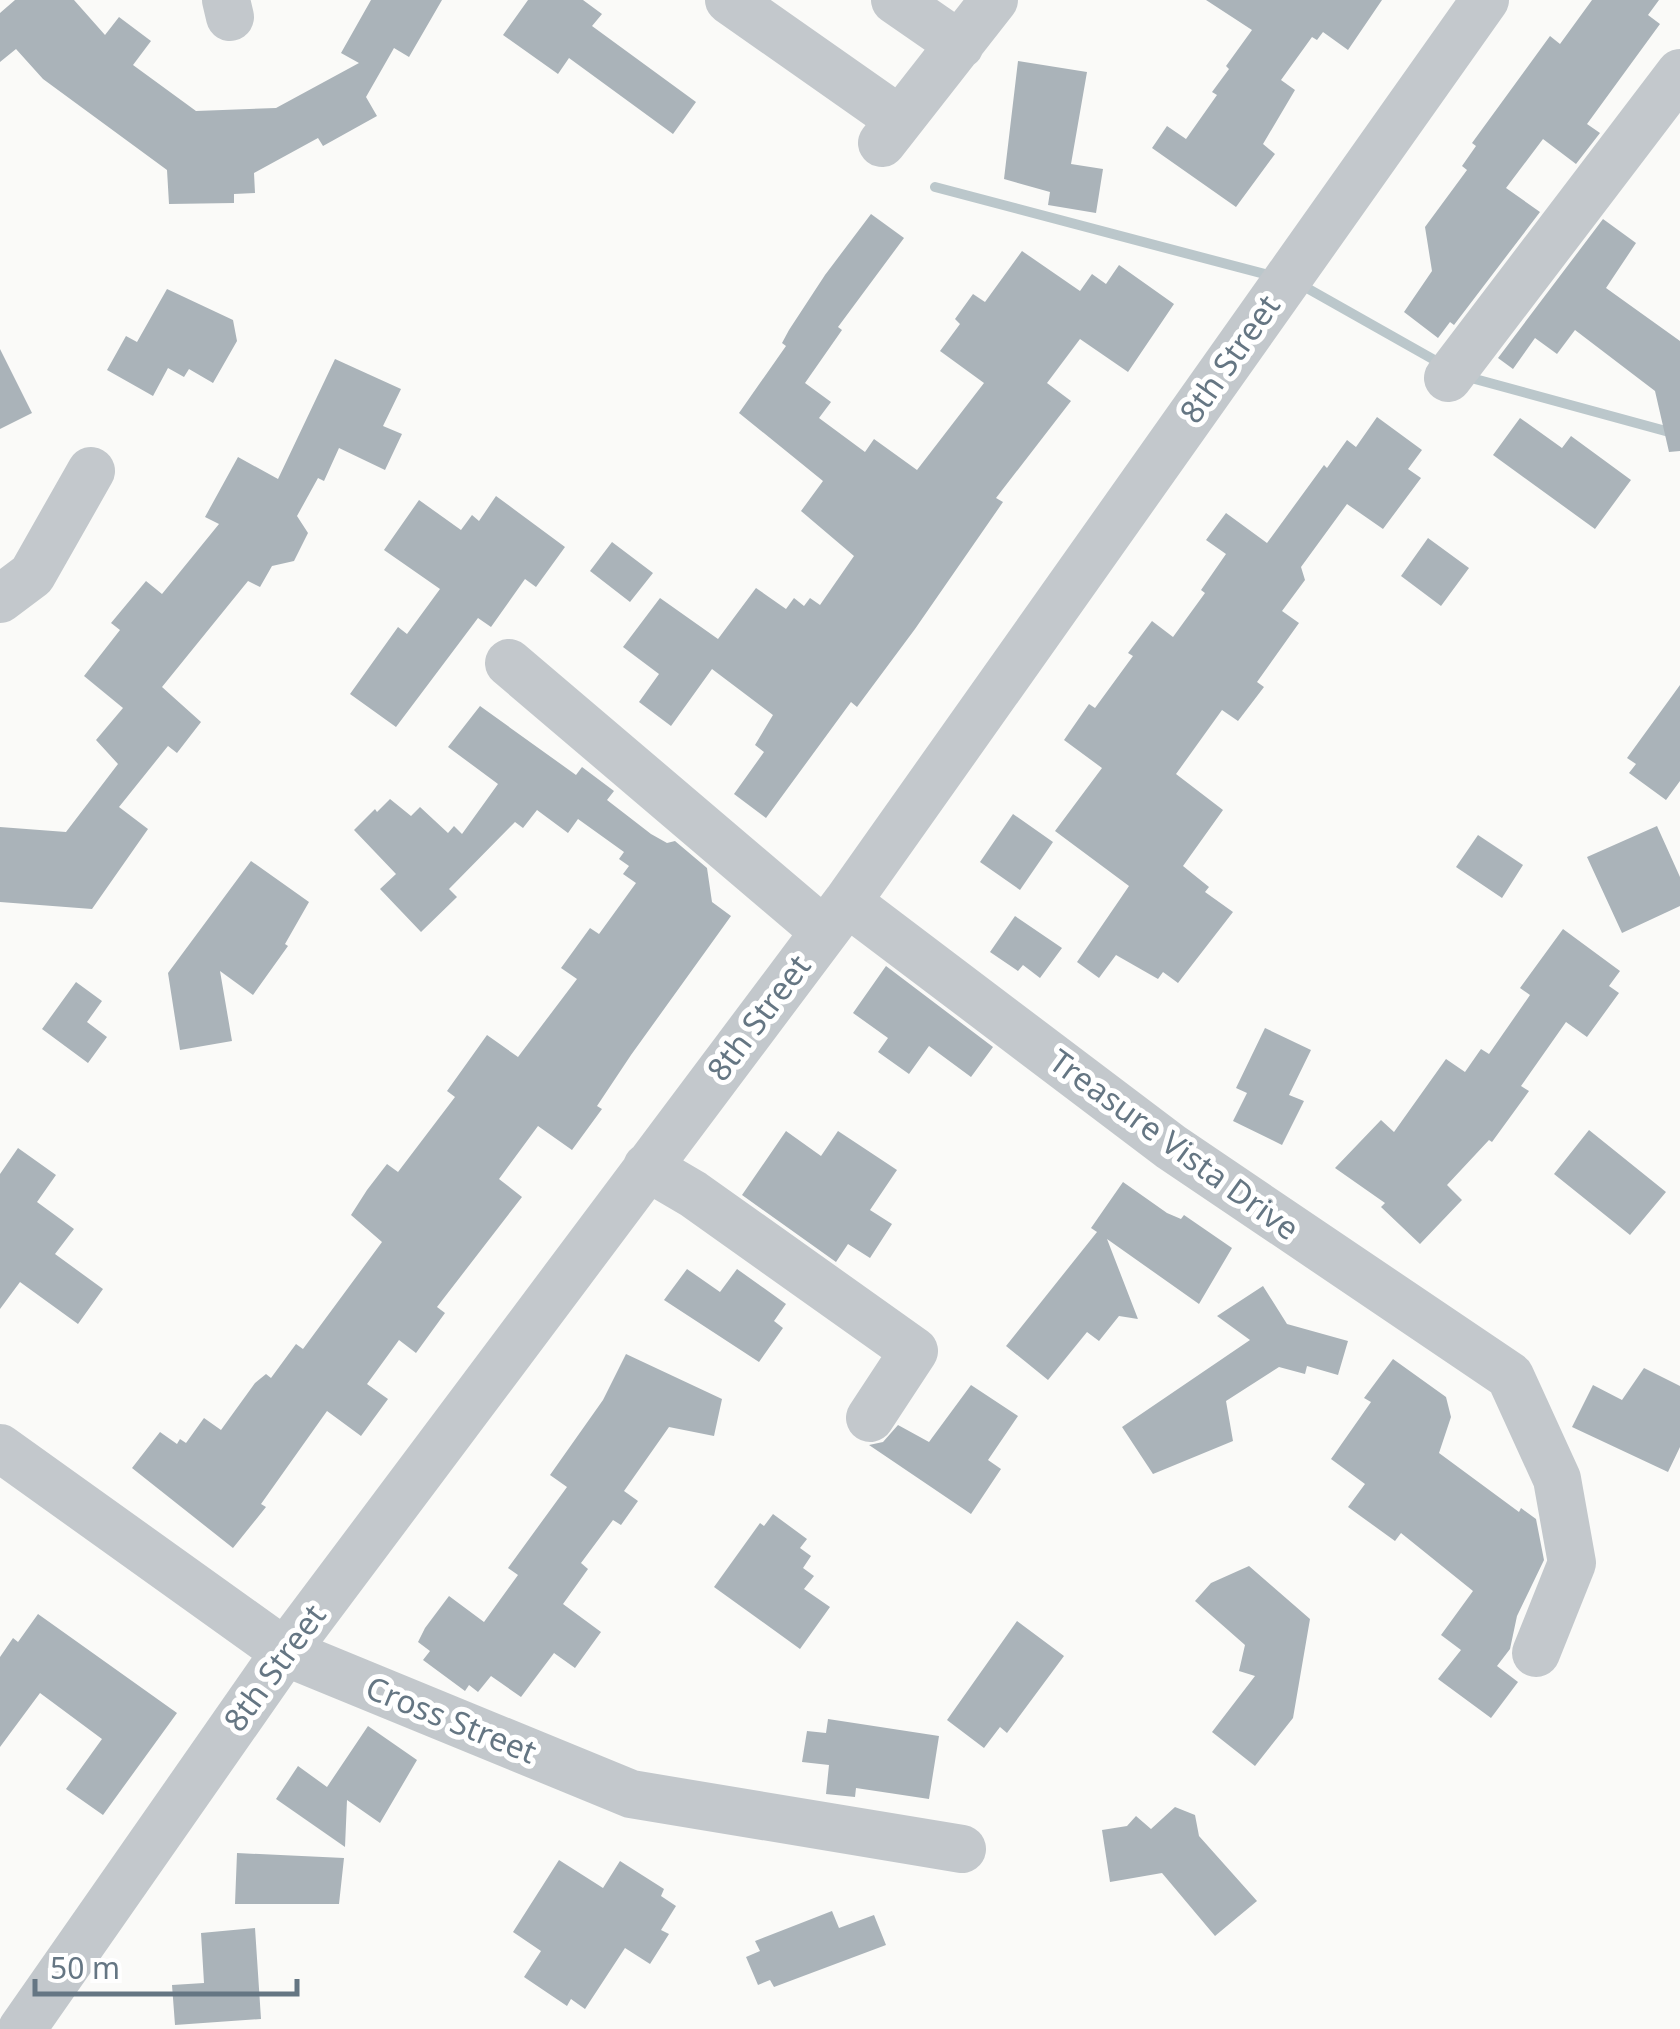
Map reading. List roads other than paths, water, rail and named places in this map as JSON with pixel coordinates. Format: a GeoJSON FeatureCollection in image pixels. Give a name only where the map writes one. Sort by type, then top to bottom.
{"type":"FeatureCollection","features":[{"type":"Feature","properties":{"kind":"street"},"geometry":{"type":"LineString","coordinates":[[729,0],[891,132],[994,0]]}},
{"type":"Feature","properties":{"kind":"street"},"geometry":{"type":"LineString","coordinates":[[895,0],[960,45]]}},
{"type":"Feature","properties":{"kind":"street","name":"8th Street"},"geometry":{"type":"LineString","coordinates":[[22,2029],[285,1652],[835,916],[1485,0]]}},
{"type":"Feature","properties":{"kind":"street"},"geometry":{"type":"LineString","coordinates":[[1448,378],[1680,73]]}},
{"type":"Feature","properties":{"kind":"street"},"geometry":{"type":"LineString","coordinates":[[0,599],[32,575],[92,470]]}},
{"type":"Feature","properties":{"kind":"street","name":"Treasure Vista Drive"},"geometry":{"type":"LineString","coordinates":[[508,663],[835,916],[1510,1376],[1556,1480],[1572,1563],[1536,1653]]}},
{"type":"Feature","properties":{"kind":"street"},"geometry":{"type":"LineString","coordinates":[[648,1167],[693,1194],[914,1351],[870,1418]]}},
{"type":"Feature","properties":{"kind":"street","name":"Cross Street"},"geometry":{"type":"LineString","coordinates":[[0,1448],[285,1652],[632,1794],[962,1849]]}},
{"type":"Feature","properties":{"kind":"waterway"},"geometry":{"type":"LineString","coordinates":[[935,187],[1272,276]]}},
{"type":"Feature","properties":{"kind":"waterway"},"geometry":{"type":"LineString","coordinates":[[1298,283],[1445,366]]}},
{"type":"Feature","properties":{"kind":"waterway"},"geometry":{"type":"LineString","coordinates":[[1464,376],[1680,435]]}}]}
